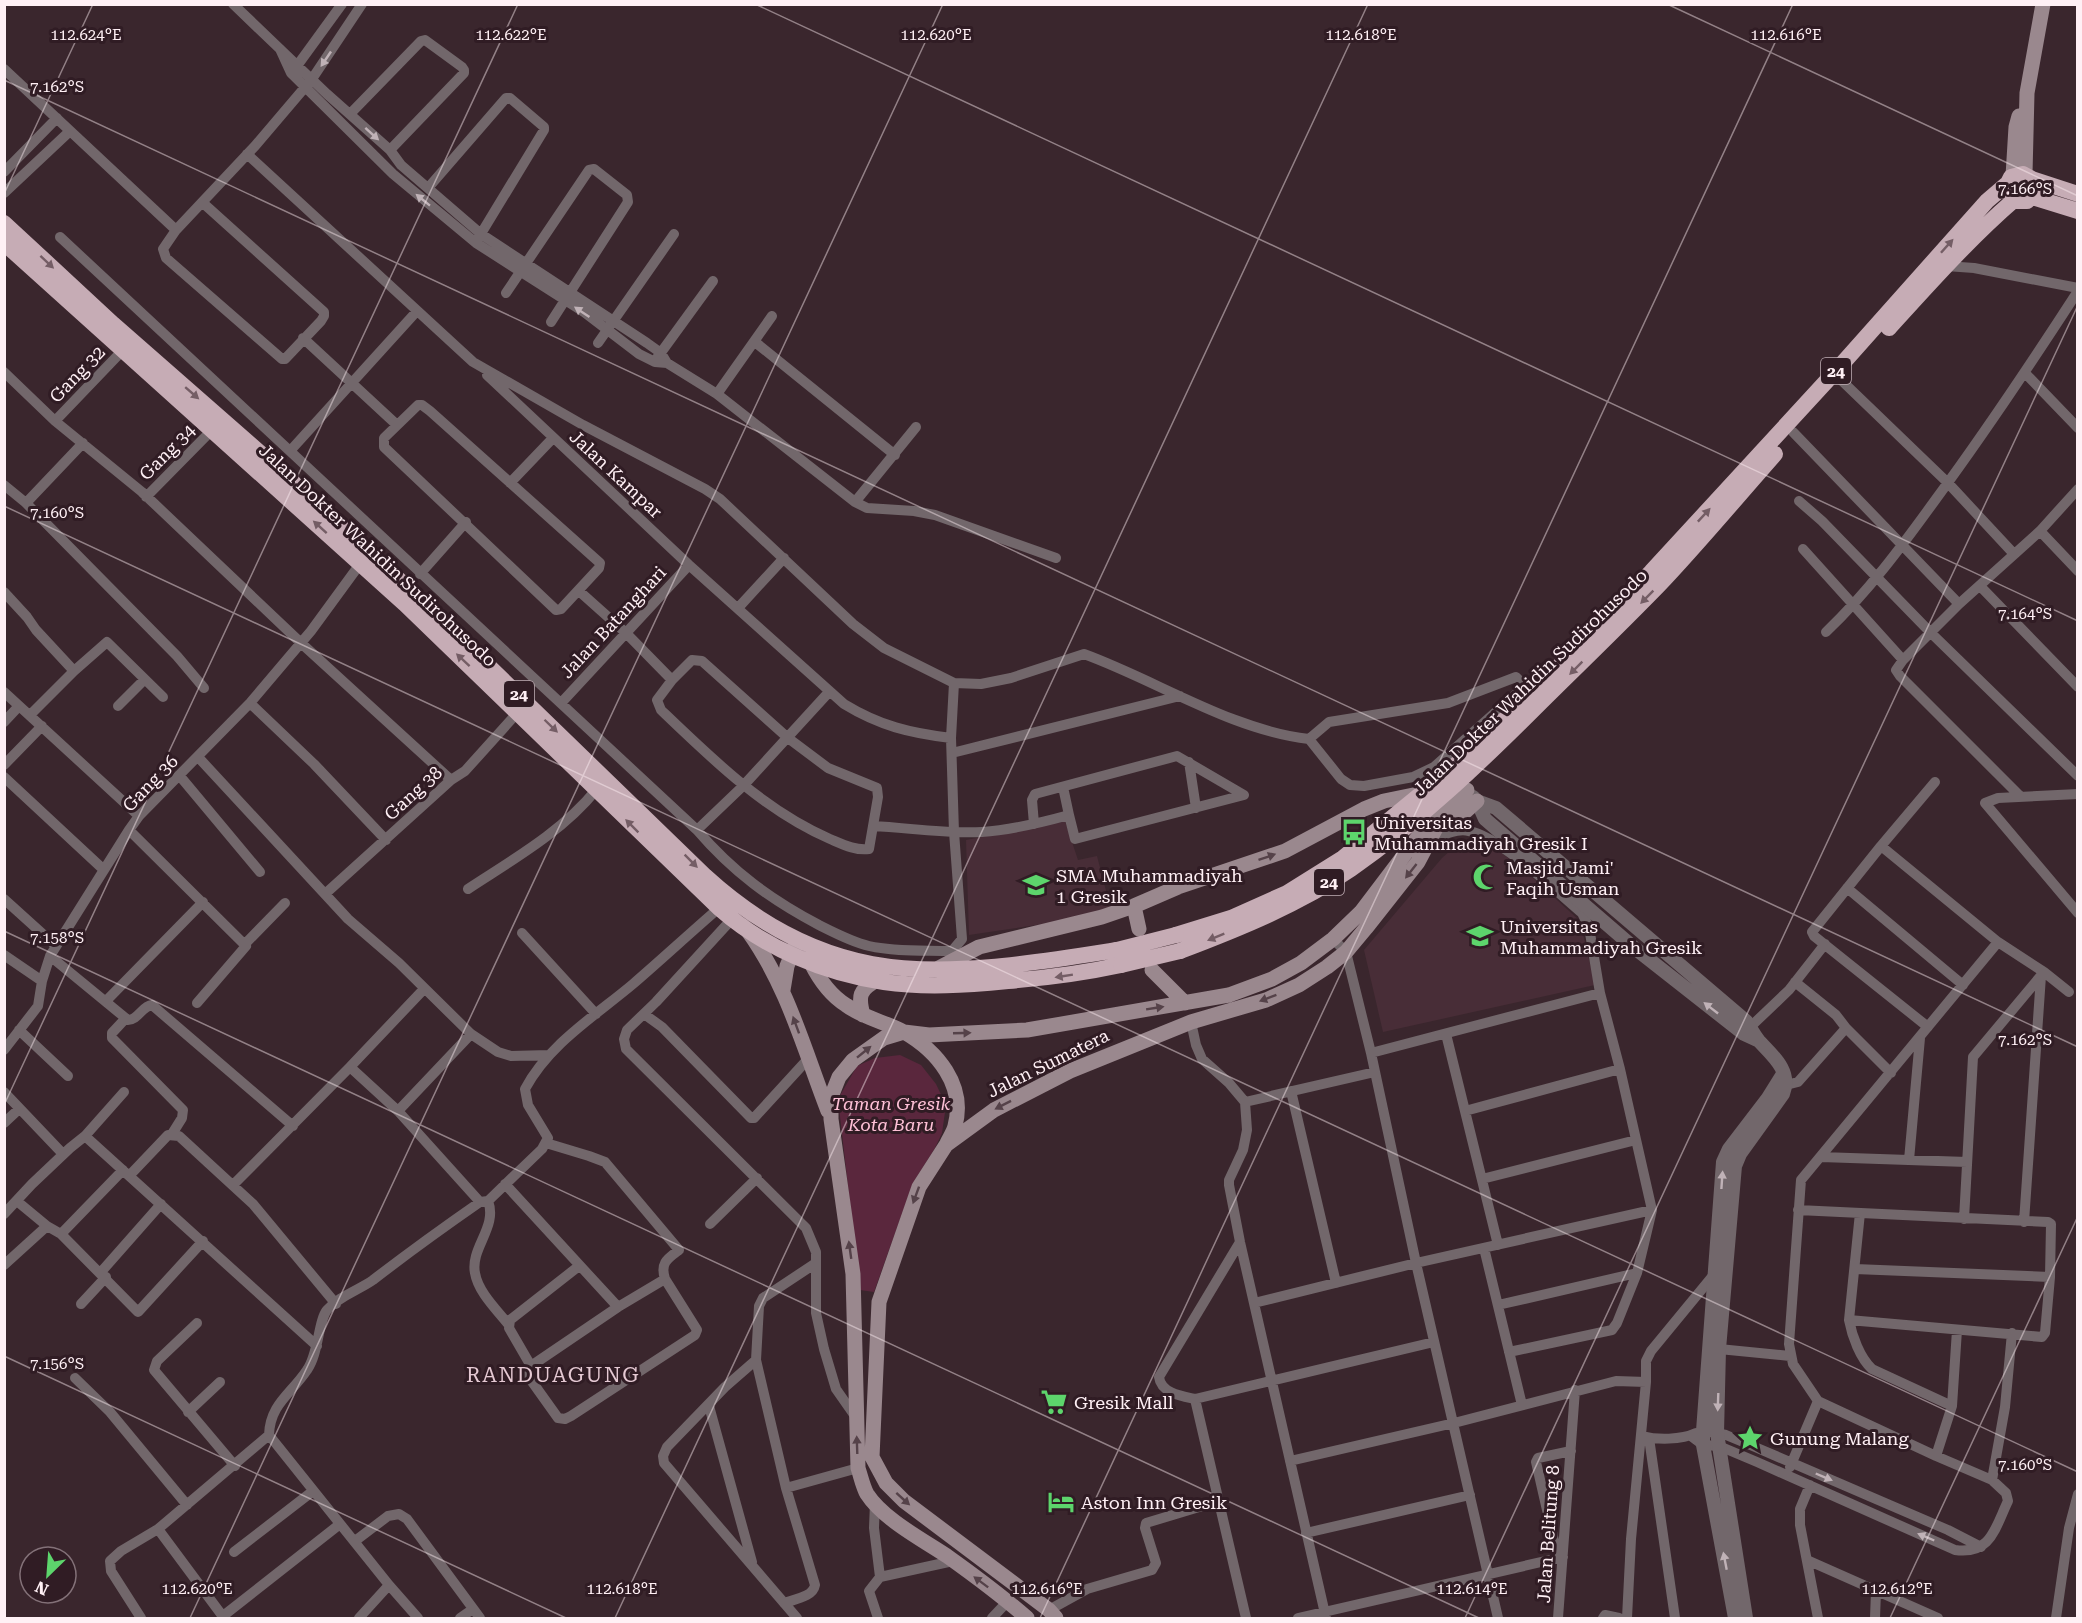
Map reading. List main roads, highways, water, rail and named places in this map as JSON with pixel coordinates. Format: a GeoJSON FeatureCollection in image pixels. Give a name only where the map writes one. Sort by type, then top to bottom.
{"type":"FeatureCollection","features":[{"type":"Feature","properties":{"kind":"highway"},"geometry":{"type":"LineString","coordinates":[[2020,178],[2078,194]]}},
{"type":"Feature","properties":{"kind":"highway"},"geometry":{"type":"LineString","coordinates":[[2020,178],[2035,190],[2032,197],[2025,202],[2014,200],[2007,192],[2020,178]]}},
{"type":"Feature","properties":{"kind":"highway","name":"Jalan Dokter Wahidin Sudirohusodo"},"geometry":{"type":"LineString","coordinates":[[1670,563],[1987,201],[2020,178]]}},
{"type":"Feature","properties":{"kind":"highway"},"geometry":{"type":"LineString","coordinates":[[2032,197],[2078,210]]}},
{"type":"Feature","properties":{"kind":"highway","name":"Jalan Dokter Wahidin Sudirohusodo"},"geometry":{"type":"LineString","coordinates":[[4,243],[360,564],[486,672],[518,712],[718,908],[766,942],[794,947],[877,981],[932,985],[1053,977],[1178,943],[1220,936],[1290,904],[1350,869],[1434,803],[1468,791],[1613,622],[1946,266],[2014,200]]}},
{"type":"Feature","properties":{"kind":"highway","name":"Jalan Dokter Wahidin Sudirohusodo"},"geometry":{"type":"LineString","coordinates":[[4,223],[113,324],[301,489],[486,672],[730,898],[794,947]]}},
{"type":"Feature","properties":{"kind":"highway","name":"Jalan Dokter Wahidin Sudirohusodo"},"geometry":{"type":"LineString","coordinates":[[1178,943],[1287,893],[1342,858],[1423,793],[1527,692],[1613,622]]}},
{"type":"Feature","properties":{"kind":"highway","name":"Jalan Dokter Wahidin Sudirohusodo"},"geometry":{"type":"LineString","coordinates":[[813,955],[898,968],[939,968],[1119,958]]}},
{"type":"Feature","properties":{"kind":"main road"},"geometry":{"type":"LineString","coordinates":[[2020,178],[2016,127],[2027,93],[2043,4]]}},
{"type":"Feature","properties":{"kind":"main road","name":"Jalan Sumatera"},"geometry":{"type":"LineString","coordinates":[[1053,1614],[904,1501],[886,1483],[872,1457],[879,1302],[919,1187],[946,1145],[994,1110],[1070,1071],[1191,1022],[1266,1000],[1299,985],[1328,967],[1346,952],[1418,862],[1443,820],[1466,811],[1468,791]]}},
{"type":"Feature","properties":{"kind":"main road","name":"Jalan Sumatera"},"geometry":{"type":"LineString","coordinates":[[904,1032],[929,1035],[1027,1030],[1229,994],[1272,979],[1301,963],[1334,939],[1368,903],[1436,813],[1468,791]]}},
{"type":"Feature","properties":{"kind":"main road"},"geometry":{"type":"LineString","coordinates":[[939,968],[979,947],[1061,928],[1134,906],[1178,887],[1285,851],[1364,809],[1384,801],[1423,793]]}},
{"type":"Feature","properties":{"kind":"main road"},"geometry":{"type":"LineString","coordinates":[[1134,906],[1139,929]]}},
{"type":"Feature","properties":{"kind":"main road"},"geometry":{"type":"LineString","coordinates":[[739,924],[761,949],[783,990],[831,1119]]}},
{"type":"Feature","properties":{"kind":"main road"},"geometry":{"type":"LineString","coordinates":[[783,990],[787,966],[794,947]]}},
{"type":"Feature","properties":{"kind":"main road"},"geometry":{"type":"LineString","coordinates":[[813,955],[829,990],[846,1005],[904,1032],[938,1058],[952,1079],[957,1104],[955,1126],[946,1145]]}},
{"type":"Feature","properties":{"kind":"main road"},"geometry":{"type":"LineString","coordinates":[[1152,970],[1185,1003]]}},
{"type":"Feature","properties":{"kind":"main road"},"geometry":{"type":"LineString","coordinates":[[864,1015],[860,1002],[861,993],[864,987],[877,981]]}},
{"type":"Feature","properties":{"kind":"main road"},"geometry":{"type":"LineString","coordinates":[[904,1032],[871,1045],[853,1060],[839,1077],[831,1097],[831,1119],[853,1274],[858,1468],[867,1494],[891,1518],[1008,1601],[1027,1618]]}},
{"type":"Feature","properties":{"kind":"main road"},"geometry":{"type":"LineString","coordinates":[[855,1343],[876,1345]]}},
{"type":"Feature","properties":{"kind":"place","name":"Universitas Muhammadiyah Gresik I"},"geometry":{"type":"Point","coordinates":[1354,832]}},
{"type":"Feature","properties":{"kind":"place","name":"Masjid Jami' Faqih Usman"},"geometry":{"type":"Point","coordinates":[1486,877]}},
{"type":"Feature","properties":{"kind":"place","name":"SMA Muhammadiyah 1 Gresik"},"geometry":{"type":"Point","coordinates":[1036,885]}},
{"type":"Feature","properties":{"kind":"place","name":"Universitas Muhammadiyah Gresik"},"geometry":{"type":"Point","coordinates":[1480,936]}},
{"type":"Feature","properties":{"kind":"place","name":"Gresik Mall"},"geometry":{"type":"Point","coordinates":[1054,1402]}},
{"type":"Feature","properties":{"kind":"place","name":"Gunung Malang"},"geometry":{"type":"Point","coordinates":[1750,1438]}},
{"type":"Feature","properties":{"kind":"place","name":"Aston Inn Gresik"},"geometry":{"type":"Point","coordinates":[1061,1502]}},
{"type":"Feature","properties":{"kind":"district","name":"RANDUAGUNG"},"geometry":{"type":"Point","coordinates":[553,1375]}},
{"type":"Feature","properties":{"kind":"park label","name":"Taman Gresik Kota Baru"},"geometry":{"type":"Point","coordinates":[891,1113]}}]}
